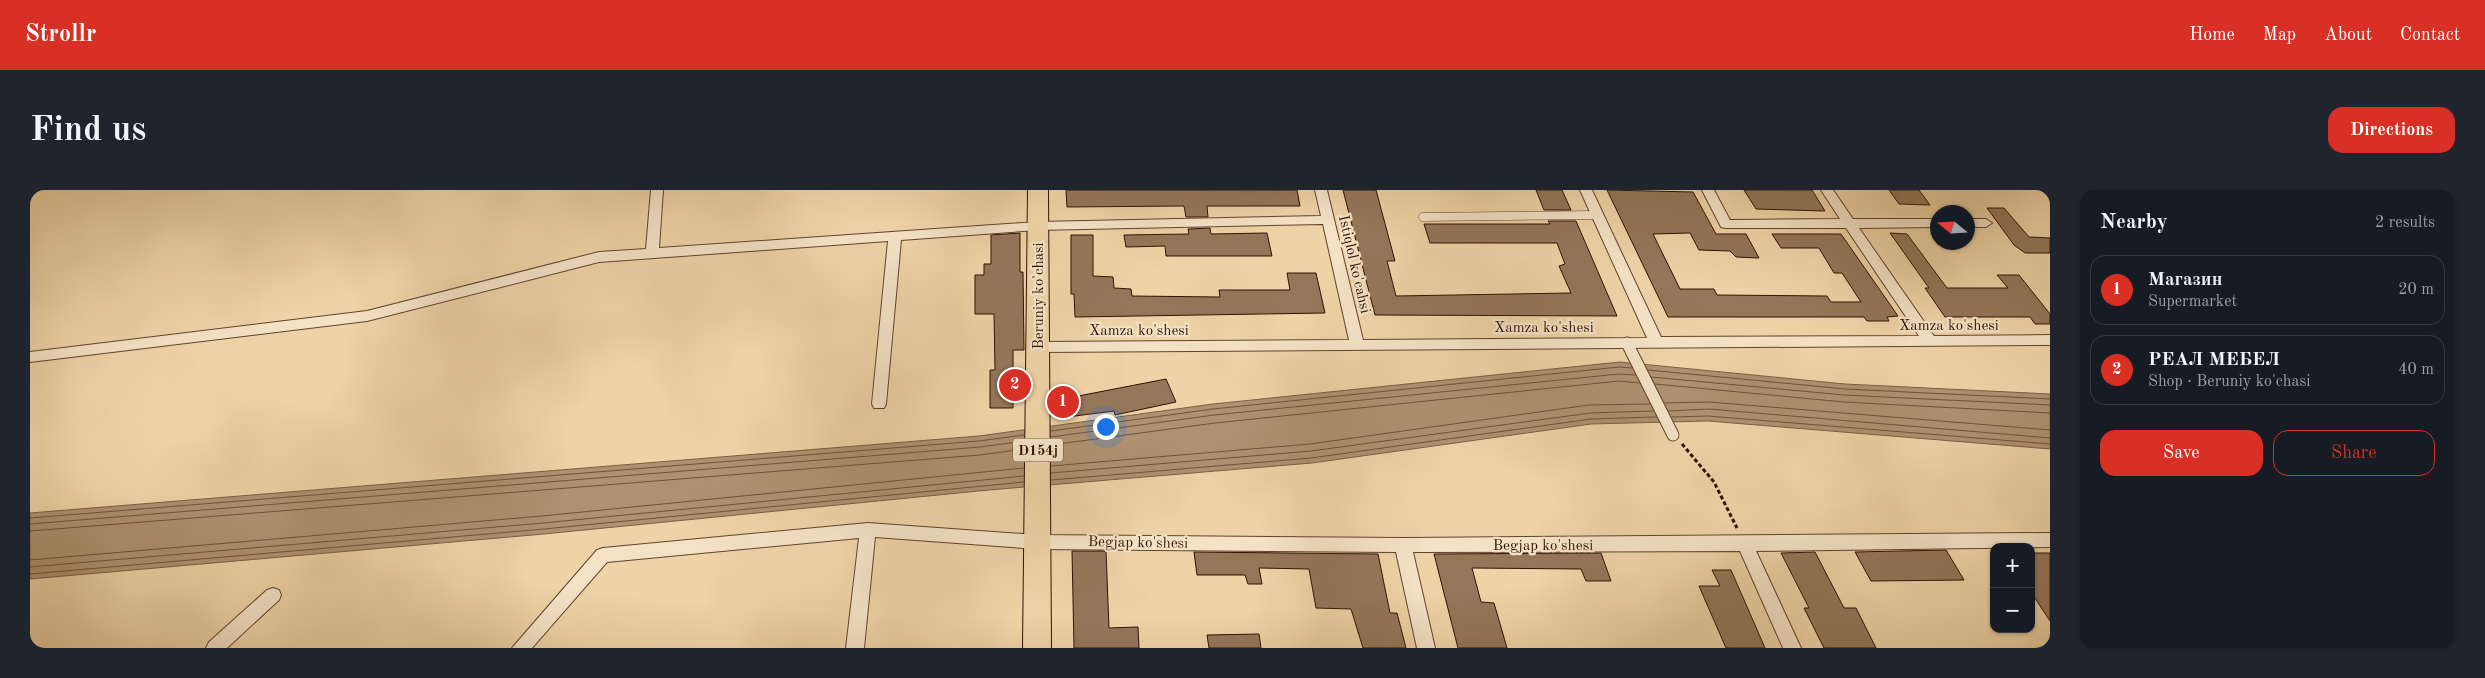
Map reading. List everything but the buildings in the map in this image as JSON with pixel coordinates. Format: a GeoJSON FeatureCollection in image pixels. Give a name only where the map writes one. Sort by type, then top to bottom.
{"type":"FeatureCollection","features":[{"type":"Feature","properties":{"kind":"main road","name":"Beruniy ko'chasi"},"geometry":{"type":"LineString","coordinates":[[1037,542],[1036,497],[1039,402],[1038,190]]}},
{"type":"Feature","properties":{"kind":"main road"},"geometry":{"type":"LineString","coordinates":[[1037,542],[1037,648]]}},
{"type":"Feature","properties":{"kind":"street"},"geometry":{"type":"LineString","coordinates":[[652,254],[656,190]]}},
{"type":"Feature","properties":{"kind":"street","name":"Istiqlol ko'cahsi"},"geometry":{"type":"LineString","coordinates":[[1321,190],[1357,345]]}},
{"type":"Feature","properties":{"kind":"street"},"geometry":{"type":"LineString","coordinates":[[1586,190],[1657,343]]}},
{"type":"Feature","properties":{"kind":"street"},"geometry":{"type":"LineString","coordinates":[[1708,190],[1726,224],[1930,223]]}},
{"type":"Feature","properties":{"kind":"street"},"geometry":{"type":"LineString","coordinates":[[1827,190],[1930,341]]}},
{"type":"Feature","properties":{"kind":"street"},"geometry":{"type":"LineString","coordinates":[[30,358],[368,316],[599,257],[1038,226],[1328,220]]}},
{"type":"Feature","properties":{"kind":"street"},"geometry":{"type":"LineString","coordinates":[[1975,223],[1986,223]]}},
{"type":"Feature","properties":{"kind":"street"},"geometry":{"type":"LineString","coordinates":[[879,404],[895,236]]}},
{"type":"Feature","properties":{"kind":"street","name":"Xamza ko'shesi"},"geometry":{"type":"LineString","coordinates":[[1039,347],[2050,340]]}},
{"type":"Feature","properties":{"kind":"street"},"geometry":{"type":"LineString","coordinates":[[1627,343],[1674,435]]}},
{"type":"Feature","properties":{"kind":"street"},"geometry":{"type":"LineString","coordinates":[[855,648],[868,530]]}},
{"type":"Feature","properties":{"kind":"street","name":"Begjap ko'shesi"},"geometry":{"type":"LineString","coordinates":[[521,648],[603,555],[868,530],[1037,542],[1402,545],[1745,544],[2050,540]]}},
{"type":"Feature","properties":{"kind":"street"},"geometry":{"type":"LineString","coordinates":[[1745,544],[1792,648]]}},
{"type":"Feature","properties":{"kind":"street"},"geometry":{"type":"LineString","coordinates":[[1402,545],[1426,648]]}},
{"type":"Feature","properties":{"kind":"street"},"geometry":{"type":"LineString","coordinates":[[215,648],[273,595]]}},
{"type":"Feature","properties":{"kind":"lane"},"geometry":{"type":"LineString","coordinates":[[1423,217],[1597,215]]}},
{"type":"Feature","properties":{"kind":"path"},"geometry":{"type":"LineString","coordinates":[[1674,435],[1714,482],[1745,544]]}},
{"type":"Feature","properties":{"kind":"water"},"geometry":{"type":"Polygon","coordinates":[[[1620,362],[1845,384],[2050,394],[2050,449],[1708,421],[1591,424],[1312,463],[989,490],[544,534],[30,579],[30,513],[979,436],[1213,404],[1620,362]]]}},
{"type":"Feature","properties":{"kind":"place","name":"РЕАЛ МЕБЕЛ"},"geometry":{"type":"Point","coordinates":[1015,385]}},
{"type":"Feature","properties":{"kind":"place","name":"Магазин"},"geometry":{"type":"Point","coordinates":[1063,402]}}]}
